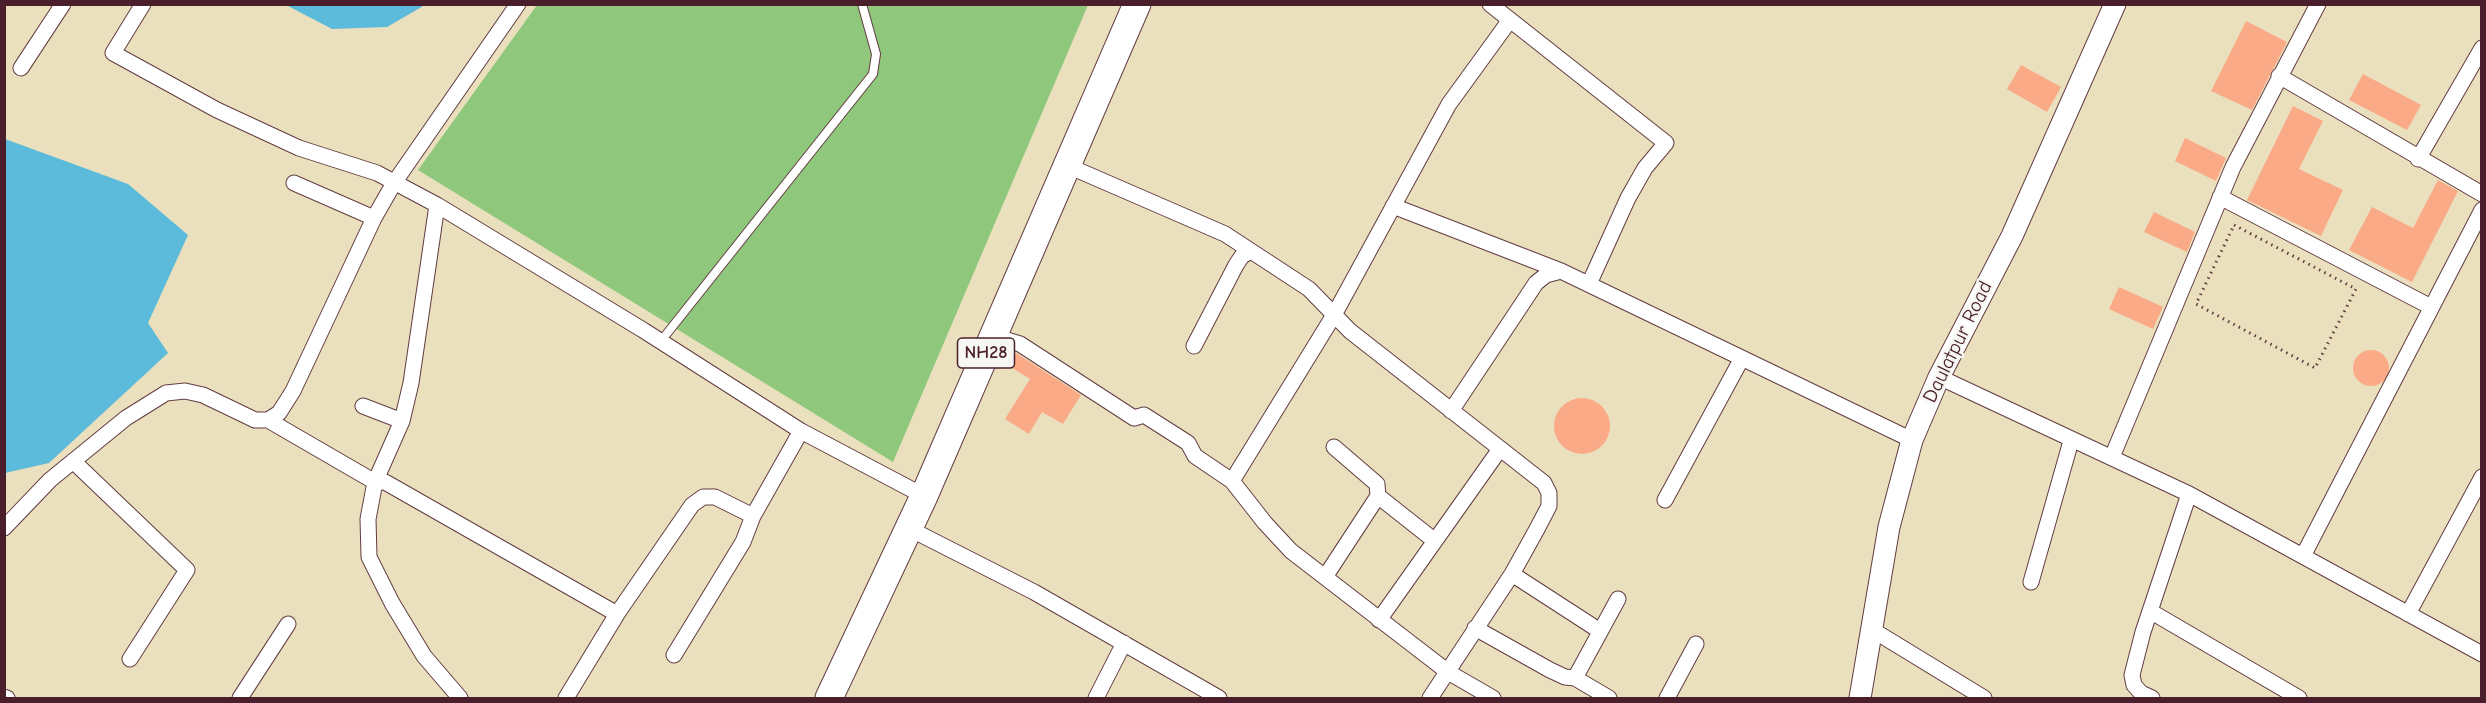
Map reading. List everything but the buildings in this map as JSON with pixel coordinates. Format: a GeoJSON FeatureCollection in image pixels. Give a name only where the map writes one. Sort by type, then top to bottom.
{"type":"FeatureCollection","features":[{"type":"Feature","properties":{"kind":"highway","name":"NH28"},"geometry":{"type":"LineString","coordinates":[[833,697],[924,496],[1137,4]]}},
{"type":"Feature","properties":{"kind":"street"},"geometry":{"type":"LineString","coordinates":[[21,68],[63,4]]}},
{"type":"Feature","properties":{"kind":"street"},"geometry":{"type":"LineString","coordinates":[[143,4],[113,53],[217,110],[299,148],[377,173],[437,206],[661,341],[801,431],[924,496]]}},
{"type":"Feature","properties":{"kind":"street"},"geometry":{"type":"LineString","coordinates":[[268,420],[279,413],[293,391],[374,218],[394,183],[518,4]]}},
{"type":"Feature","properties":{"kind":"street"},"geometry":{"type":"LineString","coordinates":[[1490,4],[1666,143],[1644,168],[1589,284]]}},
{"type":"Feature","properties":{"kind":"street","name":"Daulatpur Road"},"geometry":{"type":"LineString","coordinates":[[1860,699],[1889,527],[1912,440],[1939,377],[2012,236],[2115,4]]}},
{"type":"Feature","properties":{"kind":"street"},"geometry":{"type":"LineString","coordinates":[[2112,457],[2220,198],[2279,76],[2318,4]]}},
{"type":"Feature","properties":{"kind":"street"},"geometry":{"type":"LineString","coordinates":[[1232,481],[1334,315],[1449,104],[1510,20]]}},
{"type":"Feature","properties":{"kind":"street"},"geometry":{"type":"LineString","coordinates":[[2418,159],[2481,48]]}},
{"type":"Feature","properties":{"kind":"street"},"geometry":{"type":"LineString","coordinates":[[2279,76],[2481,194]]}},
{"type":"Feature","properties":{"kind":"street"},"geometry":{"type":"LineString","coordinates":[[1066,165],[1225,234],[1309,289],[1350,332],[1544,483],[1549,493],[1549,506],[1512,574],[1430,699]]}},
{"type":"Feature","properties":{"kind":"street"},"geometry":{"type":"LineString","coordinates":[[294,183],[374,218]]}},
{"type":"Feature","properties":{"kind":"street"},"geometry":{"type":"LineString","coordinates":[[2220,198],[2431,307]]}},
{"type":"Feature","properties":{"kind":"street"},"geometry":{"type":"LineString","coordinates":[[437,206],[411,383],[402,421],[375,482],[368,519],[369,556],[392,603],[424,656],[460,699]]}},
{"type":"Feature","properties":{"kind":"street"},"geometry":{"type":"LineString","coordinates":[[1393,206],[1561,271],[1912,440]]}},
{"type":"Feature","properties":{"kind":"street"},"geometry":{"type":"LineString","coordinates":[[2303,556],[2481,210]]}},
{"type":"Feature","properties":{"kind":"street"},"geometry":{"type":"LineString","coordinates":[[1194,346],[1236,265],[1242,256],[1251,251]]}},
{"type":"Feature","properties":{"kind":"street"},"geometry":{"type":"LineString","coordinates":[[1451,411],[1536,283],[1546,275],[1561,271]]}},
{"type":"Feature","properties":{"kind":"street"},"geometry":{"type":"LineString","coordinates":[[993,336],[1020,344],[1134,418],[1144,415],[1188,443],[1196,456],[1232,481],[1285,544],[1448,672],[1493,699]]}},
{"type":"Feature","properties":{"kind":"street"},"geometry":{"type":"LineString","coordinates":[[1665,500],[1742,358]]}},
{"type":"Feature","properties":{"kind":"street"},"geometry":{"type":"LineString","coordinates":[[1939,377],[2071,441],[2112,457],[2189,494],[2481,654]]}},
{"type":"Feature","properties":{"kind":"street"},"geometry":{"type":"LineString","coordinates":[[4,528],[50,480],[126,418],[166,393],[185,391],[203,395],[244,416],[268,420],[375,482],[385,482],[617,614]]}},
{"type":"Feature","properties":{"kind":"street"},"geometry":{"type":"LineString","coordinates":[[363,406],[402,421]]}},
{"type":"Feature","properties":{"kind":"street"},"geometry":{"type":"LineString","coordinates":[[674,655],[743,542],[753,516],[801,431]]}},
{"type":"Feature","properties":{"kind":"street"},"geometry":{"type":"LineString","coordinates":[[2031,582],[2071,441]]}},
{"type":"Feature","properties":{"kind":"street"},"geometry":{"type":"LineString","coordinates":[[1325,577],[1378,496],[1377,484],[1334,447]]}},
{"type":"Feature","properties":{"kind":"street"},"geometry":{"type":"LineString","coordinates":[[1379,620],[1500,449]]}},
{"type":"Feature","properties":{"kind":"street"},"geometry":{"type":"LineString","coordinates":[[73,462],[187,570],[130,659]]}},
{"type":"Feature","properties":{"kind":"street"},"geometry":{"type":"LineString","coordinates":[[2408,614],[2481,477]]}},
{"type":"Feature","properties":{"kind":"street"},"geometry":{"type":"LineString","coordinates":[[2152,699],[2141,693],[2134,685],[2132,675],[2150,611],[2189,494]]}},
{"type":"Feature","properties":{"kind":"street"},"geometry":{"type":"LineString","coordinates":[[1378,496],[1435,542]]}},
{"type":"Feature","properties":{"kind":"street"},"geometry":{"type":"LineString","coordinates":[[566,699],[617,614],[692,505],[703,497],[715,497],[753,516]]}},
{"type":"Feature","properties":{"kind":"street"},"geometry":{"type":"LineString","coordinates":[[908,528],[1034,592],[1220,699]]}},
{"type":"Feature","properties":{"kind":"street"},"geometry":{"type":"LineString","coordinates":[[1512,574],[1600,631]]}},
{"type":"Feature","properties":{"kind":"street"},"geometry":{"type":"LineString","coordinates":[[1575,678],[1618,599]]}},
{"type":"Feature","properties":{"kind":"street"},"geometry":{"type":"LineString","coordinates":[[2150,611],[2299,699]]}},
{"type":"Feature","properties":{"kind":"street"},"geometry":{"type":"LineString","coordinates":[[240,699],[288,624]]}},
{"type":"Feature","properties":{"kind":"street"},"geometry":{"type":"LineString","coordinates":[[1475,628],[1550,670],[1575,678],[1609,699]]}},
{"type":"Feature","properties":{"kind":"street"},"geometry":{"type":"LineString","coordinates":[[1871,629],[1984,699]]}},
{"type":"Feature","properties":{"kind":"street"},"geometry":{"type":"LineString","coordinates":[[1096,699],[1124,643]]}},
{"type":"Feature","properties":{"kind":"street"},"geometry":{"type":"LineString","coordinates":[[1667,699],[1696,644]]}},
{"type":"Feature","properties":{"kind":"lane"},"geometry":{"type":"LineString","coordinates":[[661,341],[873,74],[876,54],[862,4]]}},
{"type":"Feature","properties":{"kind":"path"},"geometry":{"type":"LineString","coordinates":[[2234,225],[2356,289],[2315,368],[2196,304],[2234,225]]}},
{"type":"Feature","properties":{"kind":"green space"},"geometry":{"type":"Polygon","coordinates":[[[537,5],[1088,5],[893,462],[418,170],[537,5]]]}},
{"type":"Feature","properties":{"kind":"water"},"geometry":{"type":"Polygon","coordinates":[[[286,5],[425,5],[387,27],[332,29],[286,5]]]}},
{"type":"Feature","properties":{"kind":"water"},"geometry":{"type":"Polygon","coordinates":[[[5,139],[128,184],[188,235],[148,323],[168,353],[49,463],[5,473],[5,139]]]}}]}
